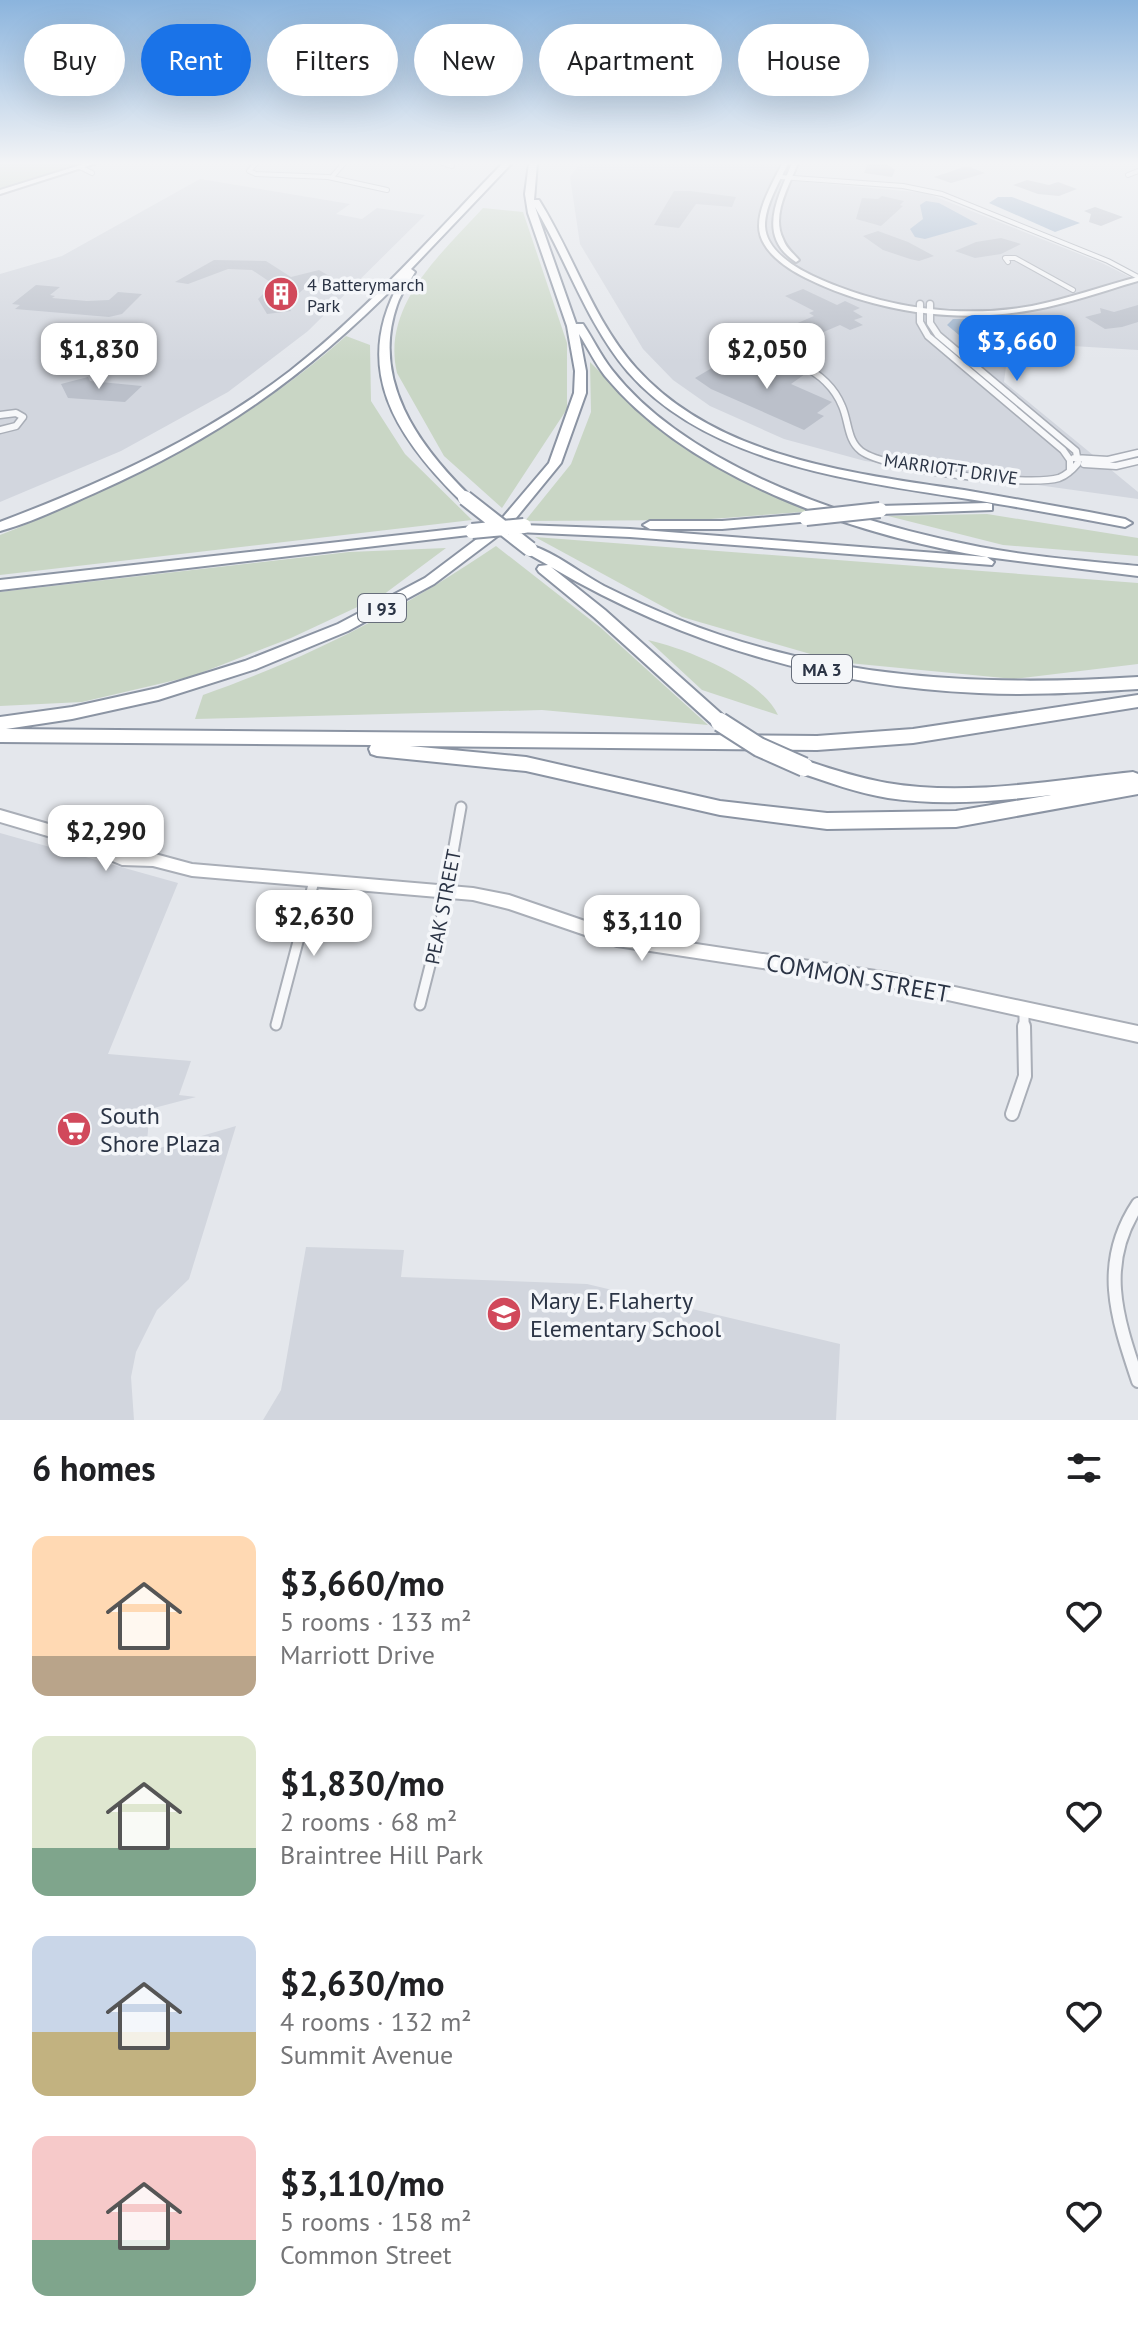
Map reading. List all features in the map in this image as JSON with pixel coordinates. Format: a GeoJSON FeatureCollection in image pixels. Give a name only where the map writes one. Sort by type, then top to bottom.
{"type":"FeatureCollection","features":[{"type":"Feature","properties":{"kind":"highway"},"geometry":{"type":"LineString","coordinates":[[0,527],[141,466],[263,396],[324,347],[442,229]]}},
{"type":"Feature","properties":{"kind":"highway"},"geometry":{"type":"LineString","coordinates":[[443,229],[395,296],[385,325],[382,355],[388,388],[404,424],[429,460],[465,498],[720,722],[759,747],[804,767],[860,786],[938,797],[989,796],[1138,778]]}},
{"type":"Feature","properties":{"kind":"highway","name":"I 93"},"geometry":{"type":"LineString","coordinates":[[0,723],[106,707],[244,668],[363,618],[469,552],[508,517],[538,484],[561,451],[573,425],[580,395],[581,361],[537,229]]}},
{"type":"Feature","properties":{"kind":"highway"},"geometry":{"type":"LineString","coordinates":[[549,229],[626,362],[661,396],[708,426],[771,453],[833,472],[1132,524]]}},
{"type":"Feature","properties":{"kind":"highway"},"geometry":{"type":"LineString","coordinates":[[561,297],[597,358],[629,396],[687,441],[742,471],[821,506],[912,535],[999,555],[1138,571]]}},
{"type":"Feature","properties":{"kind":"highway"},"geometry":{"type":"LineString","coordinates":[[0,585],[472,531],[523,528],[722,525],[880,510],[1002,508],[1132,524]]}},
{"type":"Feature","properties":{"kind":"highway"},"geometry":{"type":"LineString","coordinates":[[523,528],[614,532],[1022,564],[1085,565]]}},
{"type":"Feature","properties":{"kind":"highway","name":"MA 3"},"geometry":{"type":"LineString","coordinates":[[527,551],[656,619],[731,646],[804,665],[880,679],[958,687],[1053,689],[1138,683]]}},
{"type":"Feature","properties":{"kind":"highway"},"geometry":{"type":"LineString","coordinates":[[0,735],[846,742],[941,732],[1138,701]]}},
{"type":"Feature","properties":{"kind":"highway"},"geometry":{"type":"LineString","coordinates":[[300,738],[526,764],[709,806],[827,821],[892,823],[956,819],[1138,787]]}},
{"type":"Feature","properties":{"kind":"street"},"geometry":{"type":"LineString","coordinates":[[763,229],[767,242],[778,256],[802,273],[844,292],[920,306],[977,313],[1025,309],[1136,276]]}},
{"type":"Feature","properties":{"kind":"street"},"geometry":{"type":"LineString","coordinates":[[775,229],[787,253],[807,268],[841,284],[920,306]]}},
{"type":"Feature","properties":{"kind":"street"},"geometry":{"type":"LineString","coordinates":[[1025,229],[1136,276]]}},
{"type":"Feature","properties":{"kind":"street"},"geometry":{"type":"LineString","coordinates":[[1004,258],[1017,260],[1069,291],[1009,262],[1004,258]]}},
{"type":"Feature","properties":{"kind":"street"},"geometry":{"type":"LineString","coordinates":[[930,307],[1002,305],[1136,276]]}},
{"type":"Feature","properties":{"kind":"street"},"geometry":{"type":"LineString","coordinates":[[920,306],[922,326],[933,341],[1074,460],[1116,466],[1138,461]]}},
{"type":"Feature","properties":{"kind":"street"},"geometry":{"type":"LineString","coordinates":[[930,307],[932,327],[940,337],[1072,447],[1074,460]]}},
{"type":"Feature","properties":{"kind":"street","name":"MARRIOTT DRIVE"},"geometry":{"type":"LineString","coordinates":[[741,350],[780,357],[815,373],[841,403],[851,442],[871,457],[1022,480],[1052,480],[1070,472],[1074,460]]}},
{"type":"Feature","properties":{"kind":"street"},"geometry":{"type":"LineString","coordinates":[[0,415],[16,413],[23,419],[16,426],[0,430]]}},
{"type":"Feature","properties":{"kind":"street"},"geometry":{"type":"LineString","coordinates":[[1074,460],[1108,460],[1138,453]]}},
{"type":"Feature","properties":{"kind":"street","name":"PEAK STREET"},"geometry":{"type":"LineString","coordinates":[[420,1005],[447,890],[461,807]]}},
{"type":"Feature","properties":{"kind":"street","name":"COMMON STREET"},"geometry":{"type":"LineString","coordinates":[[0,816],[69,836],[122,859],[153,860],[218,875],[447,890],[509,902],[617,939],[889,980],[1138,1034]]}},
{"type":"Feature","properties":{"kind":"street"},"geometry":{"type":"LineString","coordinates":[[276,1025],[314,881]]}},
{"type":"Feature","properties":{"kind":"street"},"geometry":{"type":"LineString","coordinates":[[1012,1114],[1025,1076],[1024,1008]]}},
{"type":"Feature","properties":{"kind":"street"},"geometry":{"type":"LineString","coordinates":[[1138,1204],[1117,1240],[1113,1272],[1116,1308],[1138,1381]]}},
{"type":"Feature","properties":{"kind":"shaded area"},"geometry":{"type":"Polygon","coordinates":[[[110,229],[411,229],[308,331],[228,392],[121,451],[0,502],[0,274],[62,256],[110,229]]]}},
{"type":"Feature","properties":{"kind":"shaded area"},"geometry":{"type":"Polygon","coordinates":[[[578,229],[1017,229],[1102,263],[1138,281],[1138,350],[1009,342],[1004,382],[1138,492],[1138,499],[865,461],[784,439],[710,406],[673,380],[643,349],[580,244],[578,229]]]}},
{"type":"Feature","properties":{"kind":"shaded area","name":"South Shore Plaza"},"geometry":{"type":"Polygon","coordinates":[[[0,833],[178,883],[108,1054],[191,1061],[179,1095],[196,1097],[150,1109],[146,1152],[236,1126],[189,1279],[157,1310],[136,1352],[131,1377],[134,1420],[0,1420],[0,833]]]}},
{"type":"Feature","properties":{"kind":"shaded area","name":"Mary E. Flaherty Elementary School"},"geometry":{"type":"Polygon","coordinates":[[[306,1247],[404,1250],[401,1277],[587,1284],[840,1344],[836,1420],[263,1420],[281,1390],[306,1247]]]}},
{"type":"Feature","properties":{"kind":"green space"},"geometry":{"type":"Polygon","coordinates":[[[464,229],[529,229],[567,343],[567,409],[502,508],[444,456],[397,373],[394,348],[398,325],[406,303],[434,262],[464,229]]]}},
{"type":"Feature","properties":{"kind":"green space"},"geometry":{"type":"Polygon","coordinates":[[[346,336],[370,345],[371,401],[405,454],[472,520],[0,575],[0,535],[115,484],[219,429],[284,386],[346,336]]]}},
{"type":"Feature","properties":{"kind":"green space"},"geometry":{"type":"Polygon","coordinates":[[[590,362],[645,417],[723,469],[816,511],[698,520],[525,521],[571,464],[591,412],[590,362]]]}},
{"type":"Feature","properties":{"kind":"green space"},"geometry":{"type":"Polygon","coordinates":[[[987,514],[1138,538],[1138,556],[1003,545],[888,516],[987,514]]]}},
{"type":"Feature","properties":{"kind":"green space"},"geometry":{"type":"Polygon","coordinates":[[[535,537],[1138,583],[1138,664],[1014,679],[838,662],[682,617],[535,537]]]}},
{"type":"Feature","properties":{"kind":"green space"},"geometry":{"type":"Polygon","coordinates":[[[496,546],[601,628],[708,725],[542,710],[195,719],[203,695],[282,664],[355,630],[496,546]]]}},
{"type":"Feature","properties":{"kind":"green space"},"geometry":{"type":"Polygon","coordinates":[[[446,548],[383,595],[291,638],[193,676],[82,702],[0,706],[0,592],[349,552],[446,548]]]}},
{"type":"Feature","properties":{"kind":"green space"},"geometry":{"type":"Polygon","coordinates":[[[648,640],[682,650],[721,667],[756,689],[778,715],[702,690],[648,640]]]}},
{"type":"Feature","properties":{"kind":"water"},"geometry":{"type":"Polygon","coordinates":[[[910,229],[959,229],[925,239],[915,237],[910,229]]]}},
{"type":"Feature","properties":{"kind":"water"},"geometry":{"type":"Polygon","coordinates":[[[1021,317],[1036,332],[994,338],[991,344],[1002,356],[998,360],[983,355],[947,325],[953,319],[1021,317]]]}},
{"type":"Feature","properties":{"kind":"building"},"geometry":{"type":"Polygon","coordinates":[[[878,231],[934,256],[919,261],[910,259],[883,250],[863,236],[878,231]]]}},
{"type":"Feature","properties":{"kind":"building"},"geometry":{"type":"Polygon","coordinates":[[[1001,238],[1021,244],[1001,254],[975,258],[955,251],[976,242],[1001,238]]]}},
{"type":"Feature","properties":{"kind":"building"},"geometry":{"type":"Polygon","coordinates":[[[214,260],[266,261],[291,277],[319,270],[331,277],[308,285],[287,304],[291,311],[267,314],[258,299],[273,284],[252,270],[228,269],[188,284],[175,282],[214,260]]]}},
{"type":"Feature","properties":{"kind":"building"},"geometry":{"type":"Polygon","coordinates":[[[36,285],[60,287],[50,295],[55,296],[52,298],[87,301],[109,300],[118,292],[142,294],[122,314],[109,317],[15,309],[20,305],[12,304],[36,285]]]}},
{"type":"Feature","properties":{"kind":"building"},"geometry":{"type":"Polygon","coordinates":[[[803,289],[837,305],[845,301],[860,308],[853,311],[863,317],[854,320],[863,325],[850,330],[840,325],[814,336],[793,325],[814,316],[809,313],[814,311],[785,296],[803,289]]]}},
{"type":"Feature","properties":{"kind":"building"},"geometry":{"type":"Polygon","coordinates":[[[1138,305],[1138,322],[1122,327],[1105,329],[1085,317],[1101,313],[1100,308],[1114,312],[1138,305]]]}},
{"type":"Feature","properties":{"kind":"building"},"geometry":{"type":"Polygon","coordinates":[[[753,358],[766,360],[769,369],[783,364],[805,374],[791,384],[832,402],[817,413],[824,416],[804,430],[711,389],[695,378],[727,359],[757,369],[753,358]]]}},
{"type":"Feature","properties":{"kind":"building"},"geometry":{"type":"Polygon","coordinates":[[[88,377],[90,381],[142,386],[125,402],[68,398],[61,384],[88,377]]]}},
{"type":"Feature","properties":{"kind":"place","name":"4 Batterymarch Park"},"geometry":{"type":"Point","coordinates":[281,294]}},
{"type":"Feature","properties":{"kind":"place","name":"South Shore Plaza"},"geometry":{"type":"Point","coordinates":[74,1129]}},
{"type":"Feature","properties":{"kind":"place","name":"Mary E. Flaherty Elementary School"},"geometry":{"type":"Point","coordinates":[504,1314]}}]}
